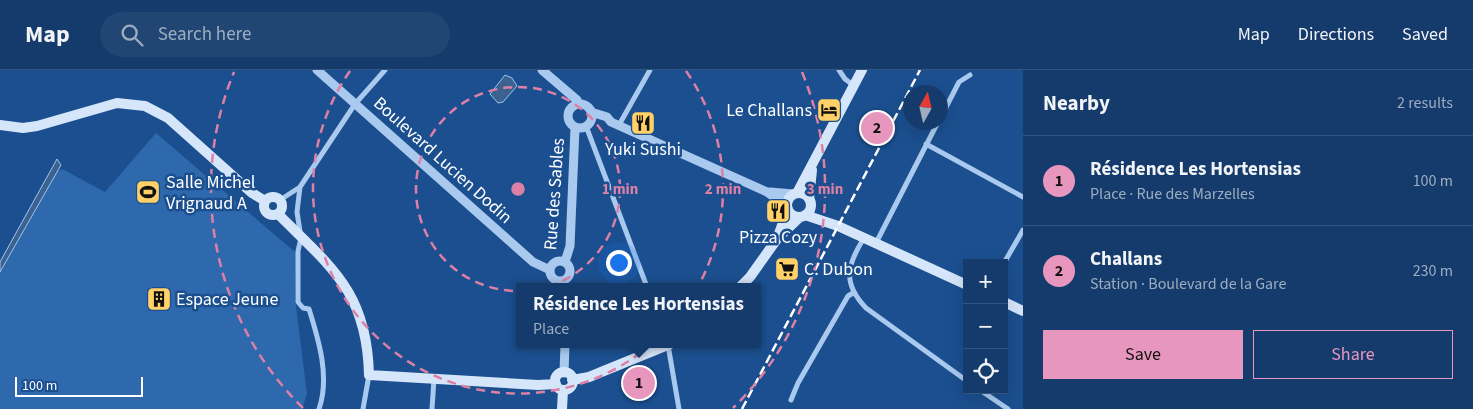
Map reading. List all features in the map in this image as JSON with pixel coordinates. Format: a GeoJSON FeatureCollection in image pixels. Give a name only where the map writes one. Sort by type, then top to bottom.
{"type":"FeatureCollection","features":[{"type":"Feature","properties":{"kind":"main road"},"geometry":{"type":"LineString","coordinates":[[777,239],[789,199],[796,194],[862,70]]}},
{"type":"Feature","properties":{"kind":"main road"},"geometry":{"type":"LineString","coordinates":[[0,125],[23,128],[36,126],[117,103],[146,106],[168,118],[252,193],[265,201]]}},
{"type":"Feature","properties":{"kind":"main road"},"geometry":{"type":"LineString","coordinates":[[744,283],[777,239],[810,210],[815,157]]}},
{"type":"Feature","properties":{"kind":"main road"},"geometry":{"type":"LineString","coordinates":[[796,194],[804,194],[822,216],[835,225]]}},
{"type":"Feature","properties":{"kind":"main road"},"geometry":{"type":"LineString","coordinates":[[265,201],[273,197],[280,200],[282,208],[278,214]]}},
{"type":"Feature","properties":{"kind":"main road"},"geometry":{"type":"LineString","coordinates":[[265,201],[264,210],[267,214],[278,214],[337,274],[351,295],[362,320],[368,352],[369,375],[570,387],[568,376]]}},
{"type":"Feature","properties":{"kind":"main road"},"geometry":{"type":"LineString","coordinates":[[788,207],[793,215],[835,225],[963,283]]}},
{"type":"Feature","properties":{"kind":"main road"},"geometry":{"type":"LineString","coordinates":[[1008,304],[1023,311]]}},
{"type":"Feature","properties":{"kind":"main road"},"geometry":{"type":"LineString","coordinates":[[562,409],[557,376],[589,377],[662,348]]}},
{"type":"Feature","properties":{"kind":"street","name":"Boulevard Lucien Dodin"},"geometry":{"type":"LineString","coordinates":[[317,70],[532,261],[550,270]]}},
{"type":"Feature","properties":{"kind":"street"},"geometry":{"type":"LineString","coordinates":[[280,200],[300,187],[355,104],[385,70]]}},
{"type":"Feature","properties":{"kind":"street"},"geometry":{"type":"LineString","coordinates":[[542,70],[577,100],[579,104]]}},
{"type":"Feature","properties":{"kind":"street"},"geometry":{"type":"LineString","coordinates":[[615,123],[650,70]]}},
{"type":"Feature","properties":{"kind":"street"},"geometry":{"type":"LineString","coordinates":[[838,70],[844,79],[853,85]]}},
{"type":"Feature","properties":{"kind":"street"},"geometry":{"type":"LineString","coordinates":[[948,101],[958,82],[970,75]]}},
{"type":"Feature","properties":{"kind":"street"},"geometry":{"type":"LineString","coordinates":[[615,123],[575,128],[569,122],[567,114],[571,107],[579,104],[586,106],[591,112],[607,117],[615,123],[767,192],[788,207]]}},
{"type":"Feature","properties":{"kind":"street"},"geometry":{"type":"LineString","coordinates":[[591,112],[588,125],[645,283]]}},
{"type":"Feature","properties":{"kind":"street","name":"Rue des Sables"},"geometry":{"type":"LineString","coordinates":[[565,262],[570,246],[575,128]]}},
{"type":"Feature","properties":{"kind":"street"},"geometry":{"type":"LineString","coordinates":[[876,243],[934,130]]}},
{"type":"Feature","properties":{"kind":"street"},"geometry":{"type":"LineString","coordinates":[[926,144],[1023,197]]}},
{"type":"Feature","properties":{"kind":"street"},"geometry":{"type":"LineString","coordinates":[[300,187],[297,212],[301,238],[298,251],[298,302],[303,308],[310,310],[323,368],[324,386],[319,409]]}},
{"type":"Feature","properties":{"kind":"street"},"geometry":{"type":"LineString","coordinates":[[767,192],[796,194]]}},
{"type":"Feature","properties":{"kind":"street"},"geometry":{"type":"LineString","coordinates":[[1006,259],[1023,230]]}},
{"type":"Feature","properties":{"kind":"street"},"geometry":{"type":"LineString","coordinates":[[864,238],[852,258],[849,270],[853,293],[866,308],[963,378]]}},
{"type":"Feature","properties":{"kind":"street"},"geometry":{"type":"LineString","coordinates":[[556,262],[565,262],[569,267],[570,273],[566,283],[553,278],[550,270],[556,262]]}},
{"type":"Feature","properties":{"kind":"street"},"geometry":{"type":"LineString","coordinates":[[792,400],[798,383],[848,296],[853,293]]}},
{"type":"Feature","properties":{"kind":"street"},"geometry":{"type":"LineString","coordinates":[[566,348],[568,376]]}},
{"type":"Feature","properties":{"kind":"street"},"geometry":{"type":"LineString","coordinates":[[669,348],[679,409]]}},
{"type":"Feature","properties":{"kind":"street"},"geometry":{"type":"LineString","coordinates":[[363,409],[369,375]]}},
{"type":"Feature","properties":{"kind":"street"},"geometry":{"type":"LineString","coordinates":[[432,409],[434,379]]}},
{"type":"Feature","properties":{"kind":"street"},"geometry":{"type":"LineString","coordinates":[[986,394],[1008,409]]}},
{"type":"Feature","properties":{"kind":"shaded area"},"geometry":{"type":"Polygon","coordinates":[[[505,75],[512,78],[517,86],[503,102],[498,103],[490,94],[505,75]]]}},
{"type":"Feature","properties":{"kind":"shaded area"},"geometry":{"type":"Polygon","coordinates":[[[156,133],[296,253],[295,298],[307,394],[302,409],[0,409],[0,261],[45,180],[62,169],[105,192],[156,133]]]}},
{"type":"Feature","properties":{"kind":"shaded area"},"geometry":{"type":"Polygon","coordinates":[[[57,159],[61,165],[0,272],[0,262],[57,159]]]}},
{"type":"Feature","properties":{"kind":"railway"},"geometry":{"type":"LineString","coordinates":[[742,409],[920,70]]}},
{"type":"Feature","properties":{"kind":"place","name":"Le Challans"},"geometry":{"type":"Point","coordinates":[829,110]}},
{"type":"Feature","properties":{"kind":"place","name":"Yuki Sushi"},"geometry":{"type":"Point","coordinates":[643,123]}},
{"type":"Feature","properties":{"kind":"place","name":"Challans"},"geometry":{"type":"Point","coordinates":[877,128]}},
{"type":"Feature","properties":{"kind":"place","name":"Salle Michel Vrignaud A"},"geometry":{"type":"Point","coordinates":[148,192]}},
{"type":"Feature","properties":{"kind":"place","name":"Pizza Cozy"},"geometry":{"type":"Point","coordinates":[778,211]}},
{"type":"Feature","properties":{"kind":"place","name":"C. Dubon"},"geometry":{"type":"Point","coordinates":[787,269]}},
{"type":"Feature","properties":{"kind":"place","name":"Espace Jeune"},"geometry":{"type":"Point","coordinates":[159,299]}},
{"type":"Feature","properties":{"kind":"place","name":"Résidence Les Hortensias"},"geometry":{"type":"Point","coordinates":[639,383]}}]}
